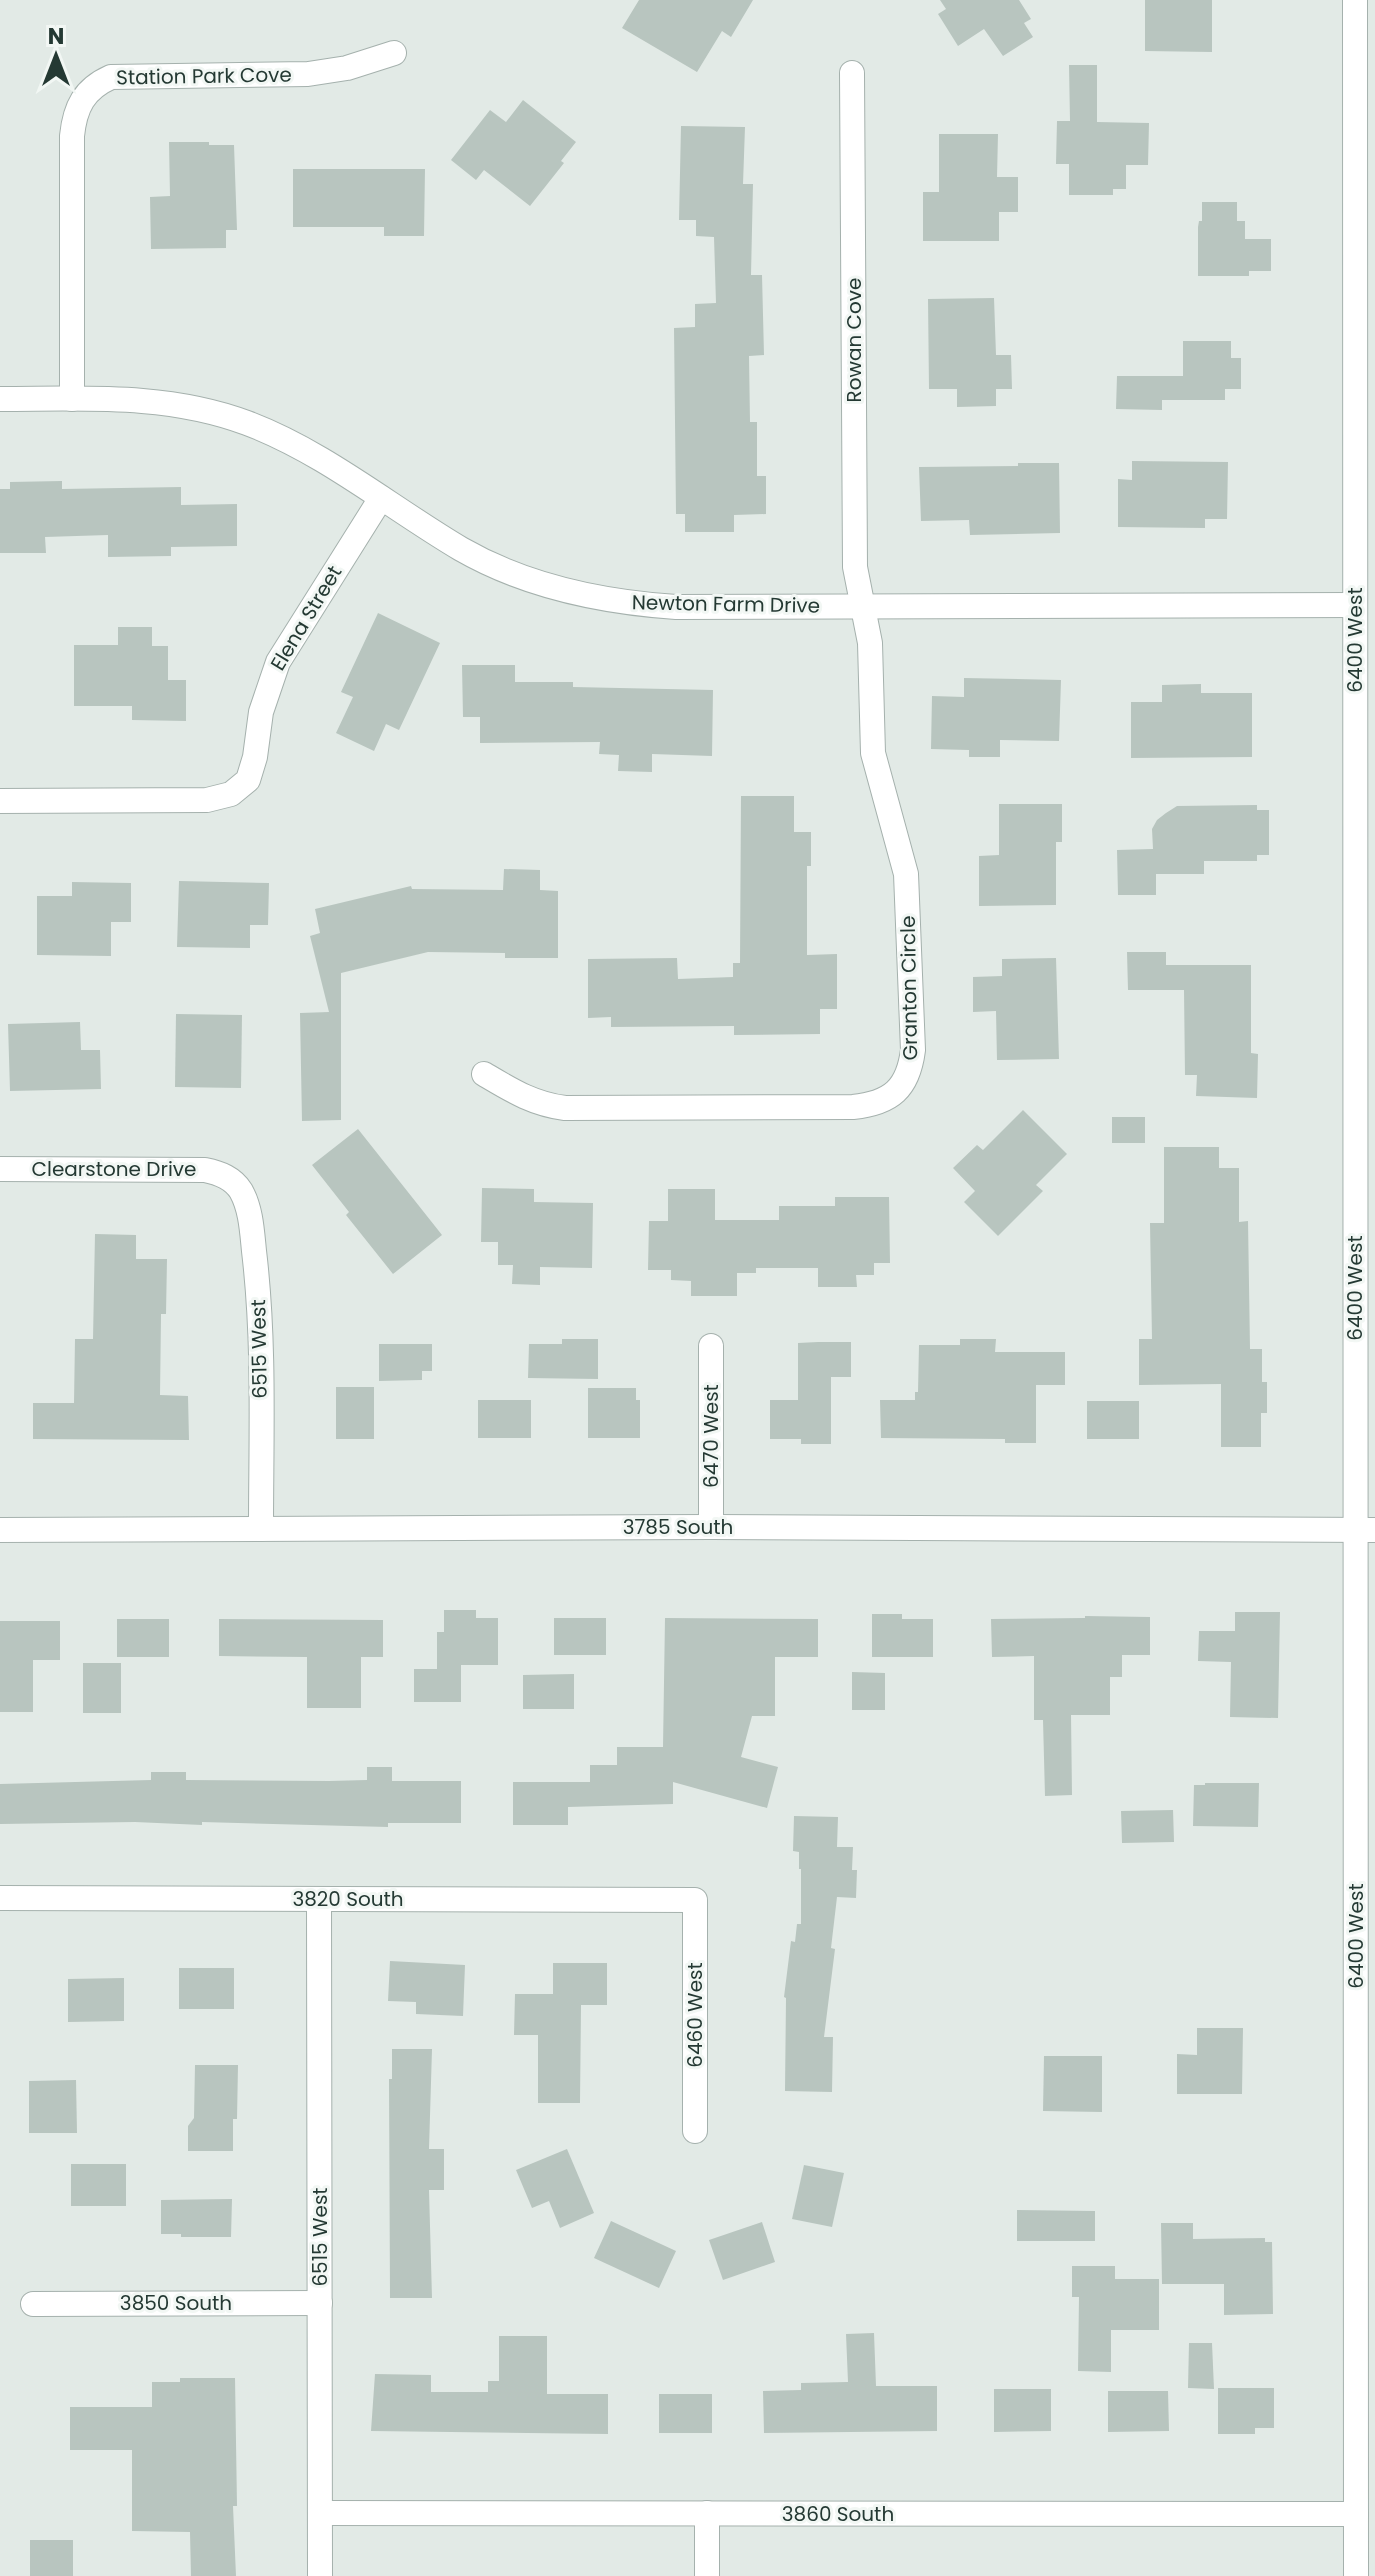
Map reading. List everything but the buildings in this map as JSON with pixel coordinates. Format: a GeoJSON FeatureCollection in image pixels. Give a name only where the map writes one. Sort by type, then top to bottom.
{"type":"FeatureCollection","features":[{"type":"Feature","properties":{"kind":"street","name":"6400 West"},"geometry":{"type":"LineString","coordinates":[[1355,0],[1355,605],[1365,1530],[1356,2576]]}},
{"type":"Feature","properties":{"kind":"street","name":"Station Park Cove"},"geometry":{"type":"LineString","coordinates":[[72,399],[72,136],[78,105],[87,92],[111,77],[308,74],[347,68],[394,53]]}},
{"type":"Feature","properties":{"kind":"street","name":"Rowan Cove"},"geometry":{"type":"LineString","coordinates":[[852,73],[855,567],[863,606]]}},
{"type":"Feature","properties":{"kind":"street","name":"Newton Farm Drive"},"geometry":{"type":"LineString","coordinates":[[0,399],[154,401],[245,422],[302,449],[463,550],[530,580],[602,599],[676,607],[1355,605]]}},
{"type":"Feature","properties":{"kind":"street","name":"Elena Street"},"geometry":{"type":"LineString","coordinates":[[0,801],[207,800],[240,789],[253,769],[261,712],[278,662],[381,498]]}},
{"type":"Feature","properties":{"kind":"street","name":"Granton Circle"},"geometry":{"type":"LineString","coordinates":[[484,1074],[526,1099],[565,1108],[853,1107],[870,1105],[898,1090],[907,1079],[913,1050],[907,887],[903,861],[873,753],[870,643],[863,606]]}},
{"type":"Feature","properties":{"kind":"street","name":"Clearstone Drive"},"geometry":{"type":"LineString","coordinates":[[0,1169],[194,1169],[227,1177]]}},
{"type":"Feature","properties":{"kind":"street","name":"6515 West"},"geometry":{"type":"LineString","coordinates":[[227,1177],[235,1183],[246,1203],[256,1264],[260,1335],[261,1529]]}},
{"type":"Feature","properties":{"kind":"street","name":"6470 West"},"geometry":{"type":"LineString","coordinates":[[711,1346],[711,1527]]}},
{"type":"Feature","properties":{"kind":"street","name":"3785 South"},"geometry":{"type":"LineString","coordinates":[[0,1530],[711,1527],[1365,1530]]}},
{"type":"Feature","properties":{"kind":"street","name":"3820 South"},"geometry":{"type":"LineString","coordinates":[[0,1898],[695,1900]]}},
{"type":"Feature","properties":{"kind":"street","name":"6515 West"},"geometry":{"type":"LineString","coordinates":[[319,1899],[320,2576]]}},
{"type":"Feature","properties":{"kind":"street","name":"6460 West"},"geometry":{"type":"LineString","coordinates":[[695,1900],[695,2131]]}},
{"type":"Feature","properties":{"kind":"street","name":"3850 South"},"geometry":{"type":"LineString","coordinates":[[33,2304],[320,2303]]}},
{"type":"Feature","properties":{"kind":"street","name":"3860 South"},"geometry":{"type":"LineString","coordinates":[[320,2513],[1356,2514]]}},
{"type":"Feature","properties":{"kind":"street"},"geometry":{"type":"LineString","coordinates":[[707,2513],[707,2576]]}}]}
